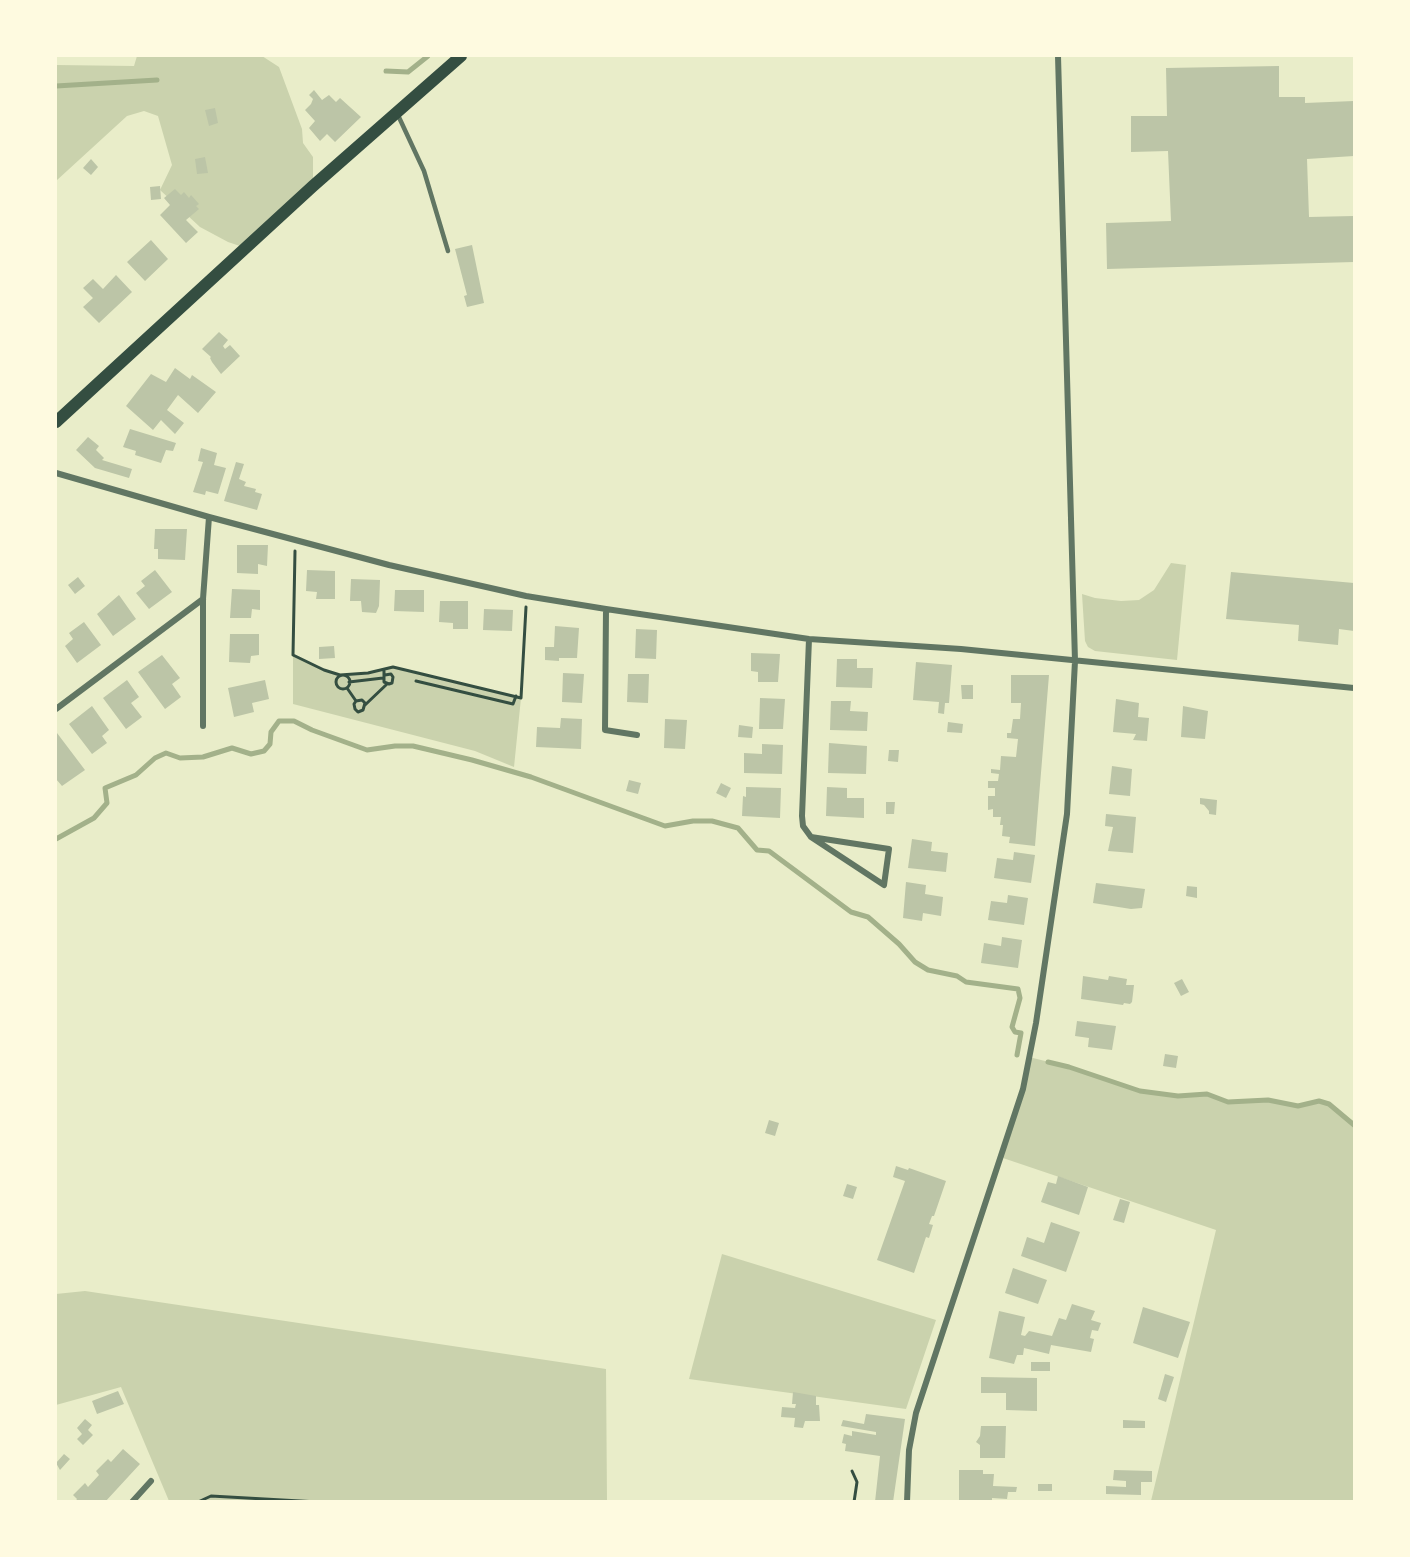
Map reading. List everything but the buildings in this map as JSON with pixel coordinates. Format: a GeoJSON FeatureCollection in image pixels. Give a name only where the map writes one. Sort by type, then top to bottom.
{"type":"FeatureCollection","features":[{"type":"Feature","properties":{"kind":"main road"},"geometry":{"type":"LineString","coordinates":[[56,422],[396,111],[461,56]]}},
{"type":"Feature","properties":{"kind":"street"},"geometry":{"type":"LineString","coordinates":[[906,1502],[909,1450],[916,1413],[1023,1089],[1036,1023],[1067,814],[1075,661],[1058,56]]}},
{"type":"Feature","properties":{"kind":"street"},"geometry":{"type":"LineString","coordinates":[[56,473],[389,565],[526,596],[809,639],[961,649],[1354,688]]}},
{"type":"Feature","properties":{"kind":"street"},"geometry":{"type":"LineString","coordinates":[[203,726],[203,599],[209,517]]}},
{"type":"Feature","properties":{"kind":"street"},"geometry":{"type":"LineString","coordinates":[[56,709],[203,599]]}},
{"type":"Feature","properties":{"kind":"street"},"geometry":{"type":"LineString","coordinates":[[606,609],[605,730],[637,735]]}},
{"type":"Feature","properties":{"kind":"street"},"geometry":{"type":"LineString","coordinates":[[809,639],[803,826],[811,837],[884,885],[889,849],[811,837]]}},
{"type":"Feature","properties":{"kind":"street"},"geometry":{"type":"LineString","coordinates":[[132,1502],[151,1481]]}},
{"type":"Feature","properties":{"kind":"lane"},"geometry":{"type":"LineString","coordinates":[[396,111],[424,171],[448,251]]}},
{"type":"Feature","properties":{"kind":"path"},"geometry":{"type":"LineString","coordinates":[[295,540],[293,655],[324,670],[346,676],[349,682],[347,688]]}},
{"type":"Feature","properties":{"kind":"path"},"geometry":{"type":"LineString","coordinates":[[349,682],[384,674],[393,667],[521,698],[526,596]]}},
{"type":"Feature","properties":{"kind":"path"},"geometry":{"type":"LineString","coordinates":[[384,674],[384,682],[387,684]]}},
{"type":"Feature","properties":{"kind":"path"},"geometry":{"type":"LineString","coordinates":[[347,688],[340,689],[336,684],[337,678],[341,675],[391,674],[393,682],[387,684],[365,705],[363,710],[356,711],[353,706],[356,701]]}},
{"type":"Feature","properties":{"kind":"path"},"geometry":{"type":"LineString","coordinates":[[416,681],[513,704],[516,696]]}},
{"type":"Feature","properties":{"kind":"path"},"geometry":{"type":"LineString","coordinates":[[347,688],[356,701]]}},
{"type":"Feature","properties":{"kind":"path"},"geometry":{"type":"LineString","coordinates":[[356,701],[362,700],[365,705]]}},
{"type":"Feature","properties":{"kind":"path"},"geometry":{"type":"LineString","coordinates":[[852,1471],[857,1482],[854,1502]]}},
{"type":"Feature","properties":{"kind":"path"},"geometry":{"type":"LineString","coordinates":[[198,1502],[211,1496],[318,1502]]}},
{"type":"Feature","properties":{"kind":"green space"},"geometry":{"type":"Polygon","coordinates":[[[137,56],[262,56],[279,67],[302,129],[303,143],[313,157],[313,186],[246,248],[228,242],[200,227],[160,190],[172,165],[158,116],[144,111],[127,116],[56,181],[56,65],[134,66],[137,56]]]}},
{"type":"Feature","properties":{"kind":"green space"},"geometry":{"type":"Polygon","coordinates":[[[1171,563],[1186,565],[1177,660],[1095,651],[1088,647],[1085,641],[1082,594],[1121,601],[1139,600],[1154,590],[1171,563]]]}},
{"type":"Feature","properties":{"kind":"green space"},"geometry":{"type":"Polygon","coordinates":[[[293,655],[340,675],[354,675],[393,667],[521,698],[514,767],[475,751],[293,704],[293,655]]]}},
{"type":"Feature","properties":{"kind":"green space"},"geometry":{"type":"Polygon","coordinates":[[[1029,1057],[1069,1067],[1140,1091],[1178,1096],[1207,1094],[1228,1102],[1268,1100],[1298,1106],[1319,1101],[1329,1104],[1354,1125],[1354,1501],[1151,1501],[1216,1230],[1000,1157],[1023,1089],[1029,1057]]]}},
{"type":"Feature","properties":{"kind":"green space"},"geometry":{"type":"Polygon","coordinates":[[[722,1254],[936,1320],[906,1409],[689,1379],[722,1254]]]}},
{"type":"Feature","properties":{"kind":"green space"},"geometry":{"type":"Polygon","coordinates":[[[85,1291],[606,1369],[607,1501],[169,1501],[121,1387],[56,1405],[56,1294],[85,1291]]]}},
{"type":"Feature","properties":{"kind":"waterway"},"geometry":{"type":"LineString","coordinates":[[386,71],[408,72],[428,56]]}},
{"type":"Feature","properties":{"kind":"waterway"},"geometry":{"type":"LineString","coordinates":[[56,86],[157,80]]}},
{"type":"Feature","properties":{"kind":"waterway"},"geometry":{"type":"LineString","coordinates":[[56,839],[94,818],[107,803],[105,788],[136,775],[155,758],[166,753],[180,758],[203,757],[232,748],[251,754],[264,751],[270,744],[271,732],[279,721],[294,721],[367,750],[413,746],[531,777],[665,826],[693,821],[712,821],[738,828],[757,850],[769,851],[851,912],[868,917],[899,944],[915,962],[928,970],[957,976],[966,982],[1018,989],[1020,998],[1012,1027],[1015,1032],[1021,1033],[1017,1055]]}},
{"type":"Feature","properties":{"kind":"waterway"},"geometry":{"type":"LineString","coordinates":[[1048,1062],[1140,1091],[1178,1096],[1207,1094],[1228,1102],[1268,1100],[1298,1106],[1319,1101],[1329,1104],[1354,1125]]}}]}
